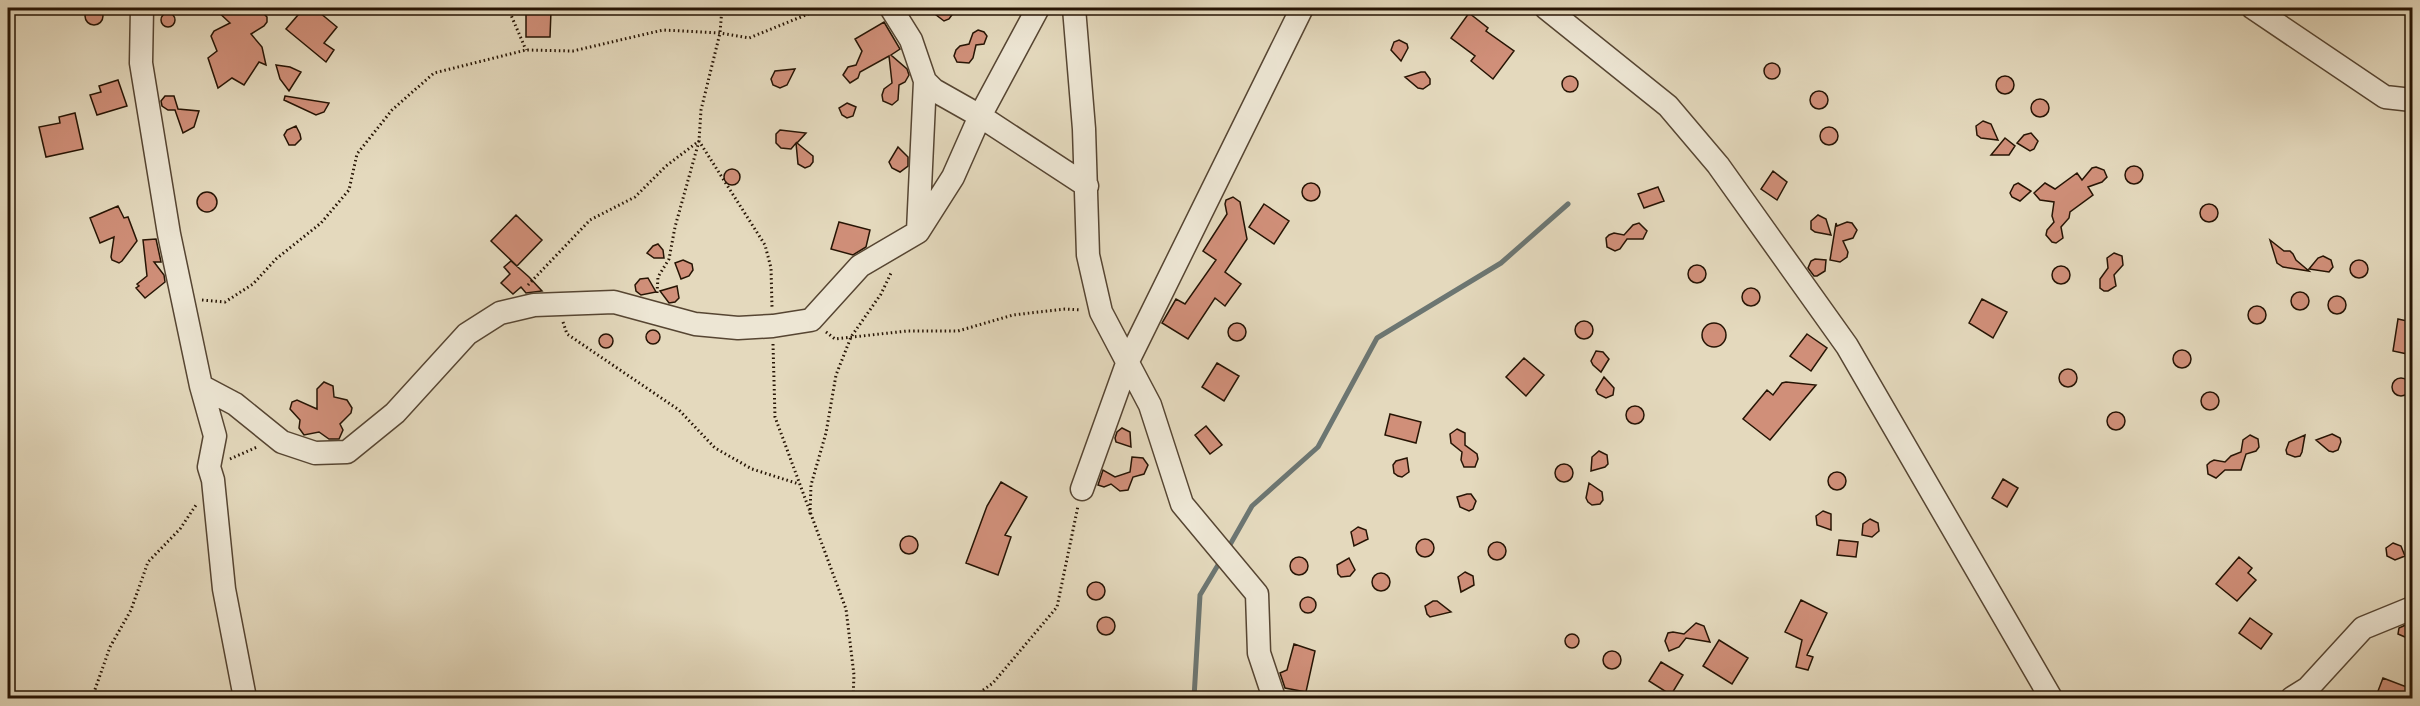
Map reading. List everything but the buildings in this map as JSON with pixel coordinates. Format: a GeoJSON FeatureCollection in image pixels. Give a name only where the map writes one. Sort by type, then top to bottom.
{"type":"FeatureCollection","features":[{"type":"Feature","properties":{"kind":"street"},"geometry":{"type":"LineString","coordinates":[[142,8],[141,63],[169,234],[201,386],[215,436],[209,467],[213,480],[224,589],[245,699]]}},
{"type":"Feature","properties":{"kind":"street"},"geometry":{"type":"LineString","coordinates":[[891,8],[912,40],[925,81],[918,232]]}},
{"type":"Feature","properties":{"kind":"street"},"geometry":{"type":"LineString","coordinates":[[201,386],[235,404],[282,442],[315,453],[347,452],[395,413],[467,334],[500,313],[534,305],[614,302],[695,324],[738,328],[773,326],[811,320],[860,266],[918,232],[953,177],[980,116],[1038,8]]}},
{"type":"Feature","properties":{"kind":"street"},"geometry":{"type":"LineString","coordinates":[[1074,8],[1087,186],[1088,255],[1101,312],[1150,405],[1182,504],[1257,594],[1259,654],[1274,699]]}},
{"type":"Feature","properties":{"kind":"street"},"geometry":{"type":"LineString","coordinates":[[1082,489],[1128,361],[1302,8]]}},
{"type":"Feature","properties":{"kind":"street"},"geometry":{"type":"LineString","coordinates":[[1546,8],[1668,106],[1718,165],[1847,346],[2051,699]]}},
{"type":"Feature","properties":{"kind":"street"},"geometry":{"type":"LineString","coordinates":[[2253,8],[2385,97],[2412,100]]}},
{"type":"Feature","properties":{"kind":"street"},"geometry":{"type":"LineString","coordinates":[[925,81],[934,90],[980,116],[1087,186]]}},
{"type":"Feature","properties":{"kind":"street"},"geometry":{"type":"LineString","coordinates":[[2292,699],[2308,688],[2363,628],[2412,608]]}},
{"type":"Feature","properties":{"kind":"path"},"geometry":{"type":"LineString","coordinates":[[508,8],[526,50]]}},
{"type":"Feature","properties":{"kind":"path"},"geometry":{"type":"LineString","coordinates":[[656,312],[658,277],[669,260],[675,227],[699,141],[701,110],[720,33],[722,8]]}},
{"type":"Feature","properties":{"kind":"path"},"geometry":{"type":"LineString","coordinates":[[182,298],[225,302],[253,284],[276,259],[321,223],[350,190],[357,153],[392,111],[434,73],[526,50],[573,51],[663,30],[720,33],[748,38],[823,8]]}},
{"type":"Feature","properties":{"kind":"path"},"geometry":{"type":"LineString","coordinates":[[514,310],[526,287],[549,260],[590,220],[635,197],[666,166],[699,141]]}},
{"type":"Feature","properties":{"kind":"path"},"geometry":{"type":"LineString","coordinates":[[699,141],[765,245],[771,268],[776,417],[810,516],[846,609],[854,675],[853,699]]}},
{"type":"Feature","properties":{"kind":"path"},"geometry":{"type":"LineString","coordinates":[[810,516],[811,485],[826,433],[836,375],[851,337],[881,294],[896,263]]}},
{"type":"Feature","properties":{"kind":"path"},"geometry":{"type":"LineString","coordinates":[[557,304],[567,334],[679,411],[715,448],[752,469],[799,484]]}},
{"type":"Feature","properties":{"kind":"path"},"geometry":{"type":"LineString","coordinates":[[811,320],[835,339],[907,331],[958,330],[1013,315],[1065,309],[1101,312]]}},
{"type":"Feature","properties":{"kind":"path"},"geometry":{"type":"LineString","coordinates":[[92,699],[110,647],[131,610],[148,562],[180,529],[224,462],[260,446],[282,442]]}},
{"type":"Feature","properties":{"kind":"path"},"geometry":{"type":"LineString","coordinates":[[972,699],[993,683],[1057,607],[1082,489]]}},
{"type":"Feature","properties":{"kind":"waterway"},"geometry":{"type":"LineString","coordinates":[[1227,550],[1252,506],[1318,447],[1377,338],[1501,263],[1568,204]]}},
{"type":"Feature","properties":{"kind":"waterway"},"geometry":{"type":"LineString","coordinates":[[1194,698],[1200,595],[1221,560]]}}]}
